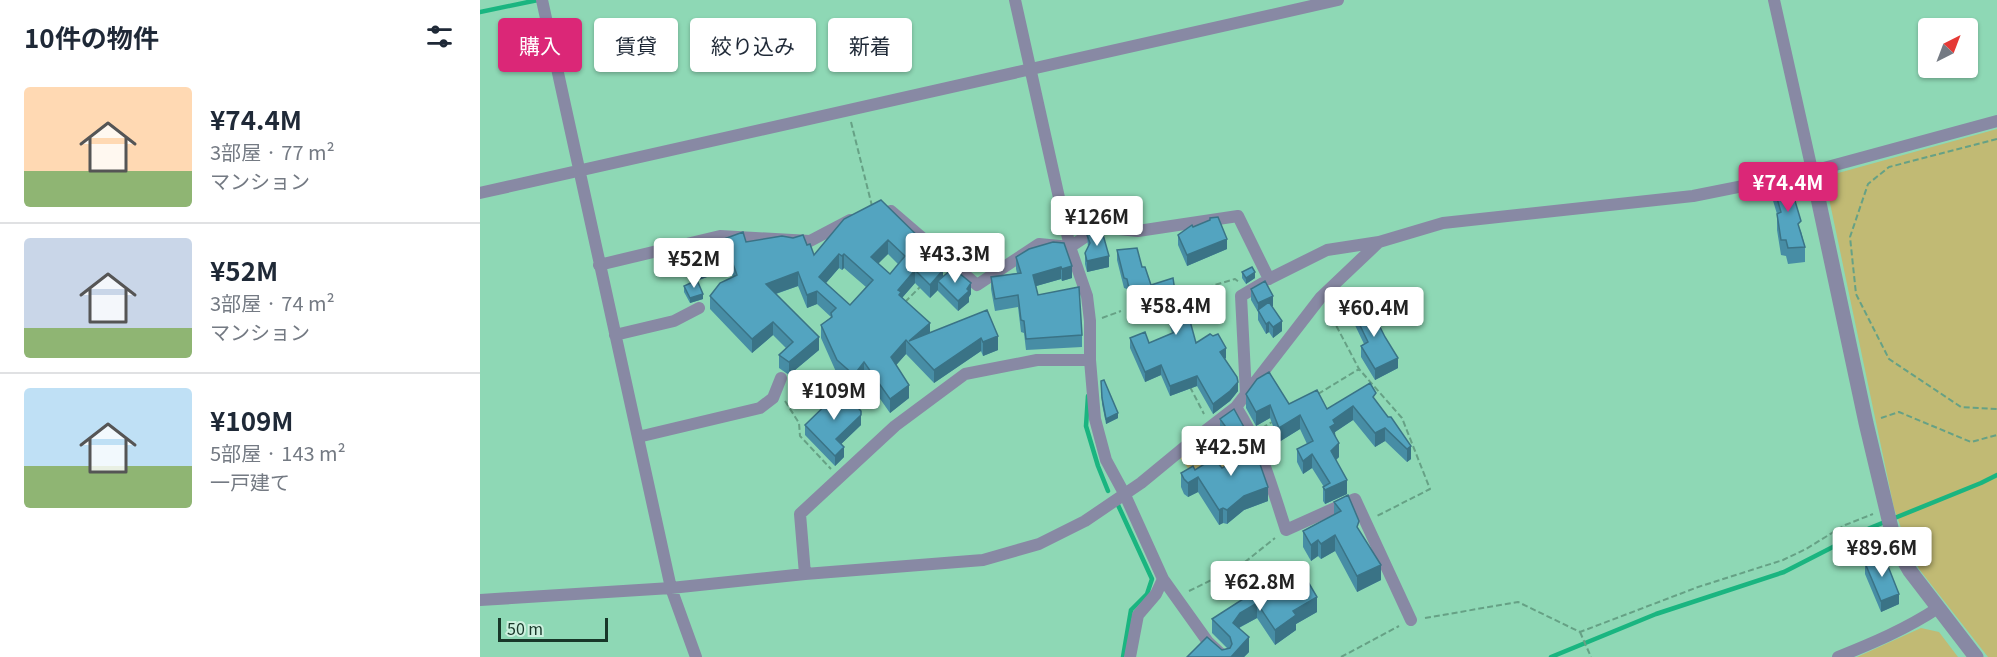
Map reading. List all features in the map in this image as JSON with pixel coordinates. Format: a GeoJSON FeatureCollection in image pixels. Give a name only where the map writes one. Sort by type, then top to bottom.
{"type":"FeatureCollection","features":[{"type":"Feature","properties":{"kind":"street"},"geometry":{"type":"LineString","coordinates":[[1015,0],[1070,248],[1087,296],[1095,419],[1106,460],[1125,495],[1163,579],[1208,642],[1224,657]]}},
{"type":"Feature","properties":{"kind":"street"},"geometry":{"type":"LineString","coordinates":[[480,193],[1338,0]]}},
{"type":"Feature","properties":{"kind":"street"},"geometry":{"type":"LineString","coordinates":[[1773,0],[1866,423],[1899,552],[1910,571],[1976,657]]}},
{"type":"Feature","properties":{"kind":"street"},"geometry":{"type":"LineString","coordinates":[[542,2],[581,170],[599,265],[671,588],[696,657]]}},
{"type":"Feature","properties":{"kind":"street"},"geometry":{"type":"LineString","coordinates":[[1246,394],[1241,296],[1327,250],[1379,242],[1443,223],[1693,196],[1798,175],[1997,121]]}},
{"type":"Feature","properties":{"kind":"street"},"geometry":{"type":"LineString","coordinates":[[599,265],[720,236],[810,242],[882,204],[977,285],[1039,244],[1070,248],[1100,227],[1138,231],[1238,216],[1269,279]]}},
{"type":"Feature","properties":{"kind":"street"},"geometry":{"type":"LineString","coordinates":[[480,600],[671,588],[805,574],[983,560],[1039,544],[1084,521],[1125,495],[1236,407],[1321,297],[1379,242]]}},
{"type":"Feature","properties":{"kind":"street"},"geometry":{"type":"LineString","coordinates":[[615,335],[674,321],[699,308]]}},
{"type":"Feature","properties":{"kind":"street"},"geometry":{"type":"LineString","coordinates":[[805,574],[800,514],[895,426],[965,374],[1037,360],[1090,360]]}},
{"type":"Feature","properties":{"kind":"street"},"geometry":{"type":"LineString","coordinates":[[638,437],[760,408],[773,398],[779,383]]}},
{"type":"Feature","properties":{"kind":"street"},"geometry":{"type":"LineString","coordinates":[[1236,407],[1253,434],[1262,454],[1286,530],[1355,499],[1411,621]]}},
{"type":"Feature","properties":{"kind":"street"},"geometry":{"type":"LineString","coordinates":[[1130,657],[1138,615],[1156,594],[1163,579]]}},
{"type":"Feature","properties":{"kind":"street"},"geometry":{"type":"LineString","coordinates":[[1838,657],[1878,641],[1938,608]]}},
{"type":"Feature","properties":{"kind":"path"},"geometry":{"type":"LineString","coordinates":[[849,110],[867,212]]}},
{"type":"Feature","properties":{"kind":"path"},"geometry":{"type":"LineString","coordinates":[[1997,139],[1889,167],[1868,184],[1850,237],[1856,294],[1889,359],[1961,407],[1997,409]]}},
{"type":"Feature","properties":{"kind":"path"},"geometry":{"type":"LineString","coordinates":[[1181,295],[1235,279],[1242,287],[1241,296]]}},
{"type":"Feature","properties":{"kind":"path"},"geometry":{"type":"LineString","coordinates":[[908,308],[902,305],[925,282]]}},
{"type":"Feature","properties":{"kind":"path"},"geometry":{"type":"LineString","coordinates":[[1321,297],[1359,369],[1402,418],[1430,489],[1364,522]]}},
{"type":"Feature","properties":{"kind":"path"},"geometry":{"type":"LineString","coordinates":[[1090,321],[1121,311]]}},
{"type":"Feature","properties":{"kind":"path"},"geometry":{"type":"LineString","coordinates":[[1311,399],[1359,369]]}},
{"type":"Feature","properties":{"kind":"path"},"geometry":{"type":"LineString","coordinates":[[1186,379],[1210,427]]}},
{"type":"Feature","properties":{"kind":"path"},"geometry":{"type":"LineString","coordinates":[[779,383],[799,423],[800,436],[839,477]]}},
{"type":"Feature","properties":{"kind":"path"},"geometry":{"type":"LineString","coordinates":[[1866,423],[1899,412],[1971,442],[1997,435]]}},
{"type":"Feature","properties":{"kind":"path"},"geometry":{"type":"LineString","coordinates":[[1253,434],[1272,422]]}},
{"type":"Feature","properties":{"kind":"path"},"geometry":{"type":"LineString","coordinates":[[1580,633],[1698,587],[1782,560],[1806,549],[1845,525],[1888,516]]}},
{"type":"Feature","properties":{"kind":"path"},"geometry":{"type":"LineString","coordinates":[[1175,598],[1240,566],[1286,530]]}},
{"type":"Feature","properties":{"kind":"path"},"geometry":{"type":"LineString","coordinates":[[1341,657],[1411,621],[1518,602],[1580,633],[1591,657]]}},
{"type":"Feature","properties":{"kind":"shaded area"},"geometry":{"type":"Polygon","coordinates":[[[1997,129],[1997,657],[1988,657],[1919,569],[1894,508],[1826,184],[1831,175],[1997,129]]]}},
{"type":"Feature","properties":{"kind":"shaded area"},"geometry":{"type":"Polygon","coordinates":[[[1208,433],[1228,467],[1192,473],[1179,457],[1208,433]]]}},
{"type":"Feature","properties":{"kind":"shaded area"},"geometry":{"type":"Polygon","coordinates":[[[1921,628],[1939,632],[1958,657],[1857,657],[1921,628]]]}},
{"type":"Feature","properties":{"kind":"building"},"geometry":{"type":"Polygon","coordinates":[[[1787,174],[1801,221],[1798,224],[1805,247],[1788,248],[1786,240],[1781,240],[1777,214],[1781,212],[1771,178],[1787,174]]]}},
{"type":"Feature","properties":{"kind":"building"},"geometry":{"type":"Polygon","coordinates":[[[881,200],[930,248],[925,253],[943,270],[930,285],[915,270],[898,290],[901,292],[899,295],[930,323],[909,341],[987,310],[998,336],[983,342],[981,338],[934,370],[906,340],[891,357],[909,385],[890,399],[864,362],[854,375],[837,360],[821,325],[832,317],[831,313],[836,308],[817,291],[807,295],[798,272],[766,284],[819,337],[789,362],[779,355],[793,342],[773,322],[752,339],[710,296],[720,283],[737,275],[724,239],[743,232],[746,242],[803,235],[814,255],[844,219],[881,200]],[[888,240],[871,257],[890,274],[905,256],[888,240]],[[839,254],[819,277],[850,305],[873,280],[844,254],[842,256],[839,254]]]}},
{"type":"Feature","properties":{"kind":"building"},"geometry":{"type":"Polygon","coordinates":[[[1218,217],[1227,239],[1187,255],[1178,235],[1192,225],[1193,227],[1210,218],[1218,217]]]}},
{"type":"Feature","properties":{"kind":"building"},"geometry":{"type":"Polygon","coordinates":[[[1102,231],[1109,256],[1087,261],[1085,253],[1090,243],[1087,235],[1102,231]]]}},
{"type":"Feature","properties":{"kind":"building"},"geometry":{"type":"Polygon","coordinates":[[[716,239],[722,253],[703,258],[707,268],[692,273],[682,248],[697,242],[699,247],[716,239]]]}},
{"type":"Feature","properties":{"kind":"building"},"geometry":{"type":"Polygon","coordinates":[[[1053,242],[1064,243],[1072,266],[1033,275],[1038,295],[1079,287],[1082,335],[1026,339],[1018,295],[995,299],[991,277],[1021,273],[1016,257],[1029,249],[1053,242]]]}},
{"type":"Feature","properties":{"kind":"building"},"geometry":{"type":"Polygon","coordinates":[[[1137,248],[1142,267],[1145,267],[1151,285],[1173,278],[1176,298],[1183,295],[1196,343],[1210,334],[1213,336],[1218,334],[1226,348],[1220,352],[1238,382],[1213,404],[1197,376],[1170,386],[1161,365],[1145,372],[1130,338],[1145,332],[1149,343],[1175,332],[1165,301],[1133,307],[1117,250],[1137,248]]]}},
{"type":"Feature","properties":{"kind":"building"},"geometry":{"type":"Polygon","coordinates":[[[1252,267],[1255,272],[1246,278],[1242,272],[1252,267]]]}},
{"type":"Feature","properties":{"kind":"building"},"geometry":{"type":"Polygon","coordinates":[[[953,268],[971,283],[967,289],[969,291],[958,301],[938,281],[953,268]]]}},
{"type":"Feature","properties":{"kind":"building"},"geometry":{"type":"Polygon","coordinates":[[[697,280],[703,294],[690,298],[684,286],[697,280]]]}},
{"type":"Feature","properties":{"kind":"building"},"geometry":{"type":"Polygon","coordinates":[[[1265,281],[1273,296],[1258,303],[1251,289],[1265,281]]]}},
{"type":"Feature","properties":{"kind":"building"},"geometry":{"type":"Polygon","coordinates":[[[1269,302],[1282,321],[1273,327],[1269,322],[1266,324],[1258,310],[1269,302]]]}},
{"type":"Feature","properties":{"kind":"building"},"geometry":{"type":"Polygon","coordinates":[[[1368,303],[1398,358],[1375,369],[1361,346],[1368,342],[1353,311],[1368,303]]]}},
{"type":"Feature","properties":{"kind":"building"},"geometry":{"type":"Polygon","coordinates":[[[1269,372],[1289,404],[1317,390],[1327,409],[1370,383],[1376,393],[1373,397],[1388,417],[1391,417],[1411,446],[1407,449],[1385,428],[1375,433],[1353,406],[1333,420],[1335,424],[1330,427],[1339,443],[1331,451],[1347,480],[1325,490],[1323,487],[1330,483],[1312,454],[1303,461],[1297,449],[1313,441],[1300,415],[1279,428],[1270,405],[1256,412],[1246,394],[1257,379],[1269,372]]]}},
{"type":"Feature","properties":{"kind":"building"},"geometry":{"type":"Polygon","coordinates":[[[1104,380],[1118,413],[1106,419],[1101,381],[1104,380]]]}},
{"type":"Feature","properties":{"kind":"building"},"geometry":{"type":"Polygon","coordinates":[[[841,390],[861,411],[861,415],[836,439],[844,447],[835,456],[805,425],[841,390]]]}},
{"type":"Feature","properties":{"kind":"building"},"geometry":{"type":"Polygon","coordinates":[[[1234,409],[1245,429],[1233,437],[1220,419],[1234,409]]]}},
{"type":"Feature","properties":{"kind":"building"},"geometry":{"type":"Polygon","coordinates":[[[1245,433],[1254,447],[1268,487],[1244,496],[1227,510],[1223,508],[1219,510],[1198,477],[1188,483],[1181,473],[1193,466],[1195,470],[1214,458],[1222,468],[1245,456],[1235,439],[1245,433]]]}},
{"type":"Feature","properties":{"kind":"building"},"geometry":{"type":"Polygon","coordinates":[[[1348,495],[1359,521],[1357,527],[1381,565],[1357,576],[1335,535],[1321,544],[1318,540],[1311,545],[1303,531],[1341,511],[1334,502],[1348,495]]]}},
{"type":"Feature","properties":{"kind":"building"},"geometry":{"type":"Polygon","coordinates":[[[1884,556],[1899,594],[1881,601],[1865,563],[1884,556]]]}},
{"type":"Feature","properties":{"kind":"building"},"geometry":{"type":"Polygon","coordinates":[[[1289,571],[1294,580],[1303,573],[1317,597],[1293,611],[1296,615],[1275,630],[1257,603],[1240,613],[1233,623],[1249,637],[1231,657],[1187,657],[1207,637],[1222,650],[1230,648],[1232,644],[1230,637],[1212,619],[1289,571]]]}},
{"type":"Feature","properties":{"kind":"waterway"},"geometry":{"type":"LineString","coordinates":[[480,12],[538,0]]}},
{"type":"Feature","properties":{"kind":"waterway"},"geometry":{"type":"LineString","coordinates":[[1088,396],[1086,426],[1108,491]]}},
{"type":"Feature","properties":{"kind":"waterway"},"geometry":{"type":"LineString","coordinates":[[1551,657],[1656,614],[1784,572],[1870,528],[1997,475]]}},
{"type":"Feature","properties":{"kind":"waterway"},"geometry":{"type":"LineString","coordinates":[[1118,505],[1152,579],[1147,594],[1131,610],[1123,657]]}}]}
